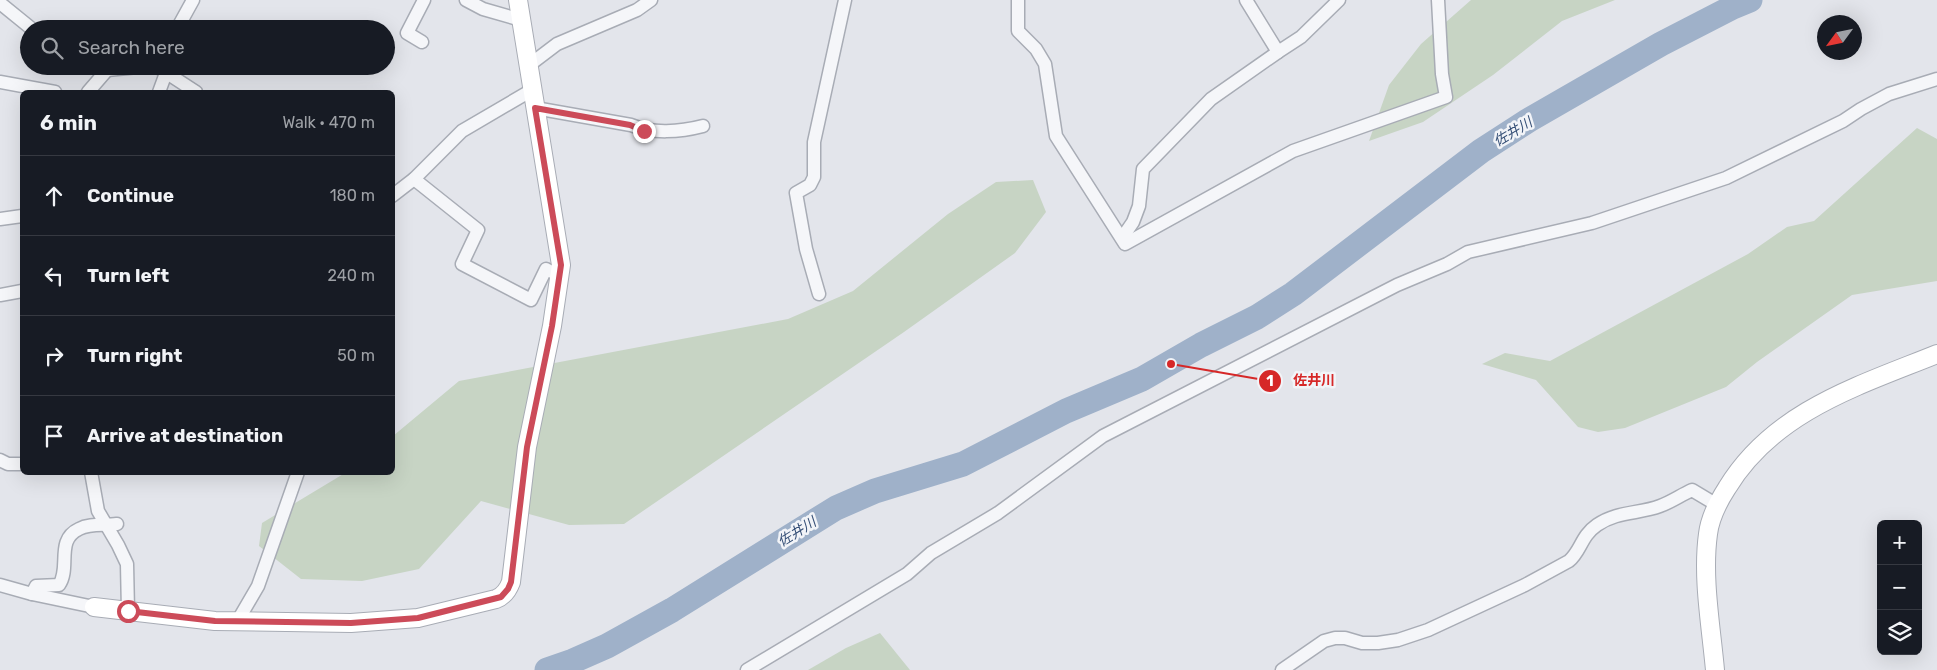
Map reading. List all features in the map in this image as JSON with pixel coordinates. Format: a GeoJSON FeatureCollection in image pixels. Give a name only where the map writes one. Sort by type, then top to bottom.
{"type":"FeatureCollection","features":[{"type":"Feature","properties":{"kind":"street"},"geometry":{"type":"LineString","coordinates":[[182,20],[193,0]]}},
{"type":"Feature","properties":{"kind":"street"},"geometry":{"type":"LineString","coordinates":[[422,42],[407,33],[424,0]]}},
{"type":"Feature","properties":{"kind":"street"},"geometry":{"type":"LineString","coordinates":[[466,0],[483,8],[521,20]]}},
{"type":"Feature","properties":{"kind":"street"},"geometry":{"type":"LineString","coordinates":[[0,586],[94,606],[237,622],[351,623],[418,618],[496,599],[505,593],[511,582],[527,447],[552,326],[561,265],[558,237],[518,0]]}},
{"type":"Feature","properties":{"kind":"street"},"geometry":{"type":"LineString","coordinates":[[528,66],[557,44],[637,10],[651,0]]}},
{"type":"Feature","properties":{"kind":"street"},"geometry":{"type":"LineString","coordinates":[[819,294],[806,249],[796,193],[810,185],[814,177],[814,142],[845,0]]}},
{"type":"Feature","properties":{"kind":"street"},"geometry":{"type":"LineString","coordinates":[[1018,0],[1018,31],[1036,49],[1044,64],[1056,136],[1126,244],[1293,151],[1446,97],[1442,74],[1438,0]]}},
{"type":"Feature","properties":{"kind":"street"},"geometry":{"type":"LineString","coordinates":[[1246,0],[1278,52]]}},
{"type":"Feature","properties":{"kind":"street"},"geometry":{"type":"LineString","coordinates":[[1122,238],[1139,206],[1143,169],[1210,99],[1301,37],[1339,0]]}},
{"type":"Feature","properties":{"kind":"street"},"geometry":{"type":"LineString","coordinates":[[0,3],[21,20]]}},
{"type":"Feature","properties":{"kind":"street"},"geometry":{"type":"LineString","coordinates":[[89,90],[99,75]]}},
{"type":"Feature","properties":{"kind":"street"},"geometry":{"type":"LineString","coordinates":[[159,75],[159,90]]}},
{"type":"Feature","properties":{"kind":"street"},"geometry":{"type":"LineString","coordinates":[[170,75],[193,90]]}},
{"type":"Feature","properties":{"kind":"street"},"geometry":{"type":"LineString","coordinates":[[747,670],[907,574],[931,553],[998,513],[1103,436],[1397,285],[1447,264],[1468,252],[1592,223],[1726,178],[1843,121],[1861,108],[1889,94],[1937,78]]}},
{"type":"Feature","properties":{"kind":"street"},"geometry":{"type":"LineString","coordinates":[[0,82],[44,90]]}},
{"type":"Feature","properties":{"kind":"street"},"geometry":{"type":"LineString","coordinates":[[395,194],[414,179],[462,131],[532,90]]}},
{"type":"Feature","properties":{"kind":"street"},"geometry":{"type":"LineString","coordinates":[[535,108],[630,125],[644,131],[687,130],[702,126]]}},
{"type":"Feature","properties":{"kind":"street"},"geometry":{"type":"LineString","coordinates":[[414,179],[478,230],[462,264],[530,300],[546,269],[560,276]]}},
{"type":"Feature","properties":{"kind":"street"},"geometry":{"type":"LineString","coordinates":[[0,219],[20,216]]}},
{"type":"Feature","properties":{"kind":"street"},"geometry":{"type":"LineString","coordinates":[[0,295],[20,291]]}},
{"type":"Feature","properties":{"kind":"street"},"geometry":{"type":"LineString","coordinates":[[1715,670],[1706,559],[1708,531],[1717,505],[1750,456],[1785,425],[1807,411],[1842,392],[1937,354]]}},
{"type":"Feature","properties":{"kind":"street"},"geometry":{"type":"LineString","coordinates":[[0,460],[8,464],[20,464]]}},
{"type":"Feature","properties":{"kind":"street"},"geometry":{"type":"LineString","coordinates":[[92,475],[98,512],[112,525],[127,564],[128,611]]}},
{"type":"Feature","properties":{"kind":"street"},"geometry":{"type":"LineString","coordinates":[[237,622],[258,586],[297,475]]}},
{"type":"Feature","properties":{"kind":"street"},"geometry":{"type":"LineString","coordinates":[[1282,670],[1324,641],[1335,638],[1345,638],[1362,643],[1398,640],[1428,630],[1491,601],[1569,561],[1576,554],[1578,547],[1592,528],[1614,517],[1631,511],[1660,506],[1692,490],[1717,505]]}},
{"type":"Feature","properties":{"kind":"street"},"geometry":{"type":"LineString","coordinates":[[32,594],[36,586],[59,585],[63,579],[65,547],[69,536],[78,529],[88,526],[112,525]]}},
{"type":"Feature","properties":{"kind":"green space"},"geometry":{"type":"Polygon","coordinates":[[[1471,0],[1615,0],[1562,21],[1493,75],[1423,122],[1369,141],[1389,85],[1421,44],[1471,0]]]}},
{"type":"Feature","properties":{"kind":"green space"},"geometry":{"type":"Polygon","coordinates":[[[1917,128],[1937,139],[1937,281],[1852,295],[1757,362],[1726,387],[1625,428],[1598,432],[1578,427],[1536,380],[1482,364],[1505,353],[1550,361],[1748,254],[1787,227],[1814,221],[1917,128]]]}},
{"type":"Feature","properties":{"kind":"green space"},"geometry":{"type":"Polygon","coordinates":[[[1033,180],[1046,212],[1015,253],[904,332],[624,524],[569,525],[481,501],[419,569],[362,581],[301,579],[259,546],[262,523],[342,475],[395,475],[395,434],[459,381],[788,319],[853,291],[948,214],[996,182],[1033,180]]]}},
{"type":"Feature","properties":{"kind":"green space"},"geometry":{"type":"Polygon","coordinates":[[[880,633],[910,670],[808,670],[846,648],[880,633]]]}},
{"type":"Feature","properties":{"kind":"waterway","name":"佐井川"},"geometry":{"type":"LineString","coordinates":[[547,670],[607,646],[672,610],[836,508],[875,491],[963,464],[1066,411],[1142,379],[1201,345],[1257,317],[1293,294],[1481,151],[1529,120],[1661,44],[1750,0]]}},
{"type":"Feature","properties":{"kind":"place","name":"佐井川"},"geometry":{"type":"Point","coordinates":[1171,364]}},
{"type":"Feature","properties":{"kind":"route"},"geometry":{"type":"LineString","coordinates":[[128,611],[215,621],[351,623],[418,618],[501,597],[511,582],[527,447],[552,326],[561,265],[558,237],[535,108],[630,125],[644,131]]}}]}
